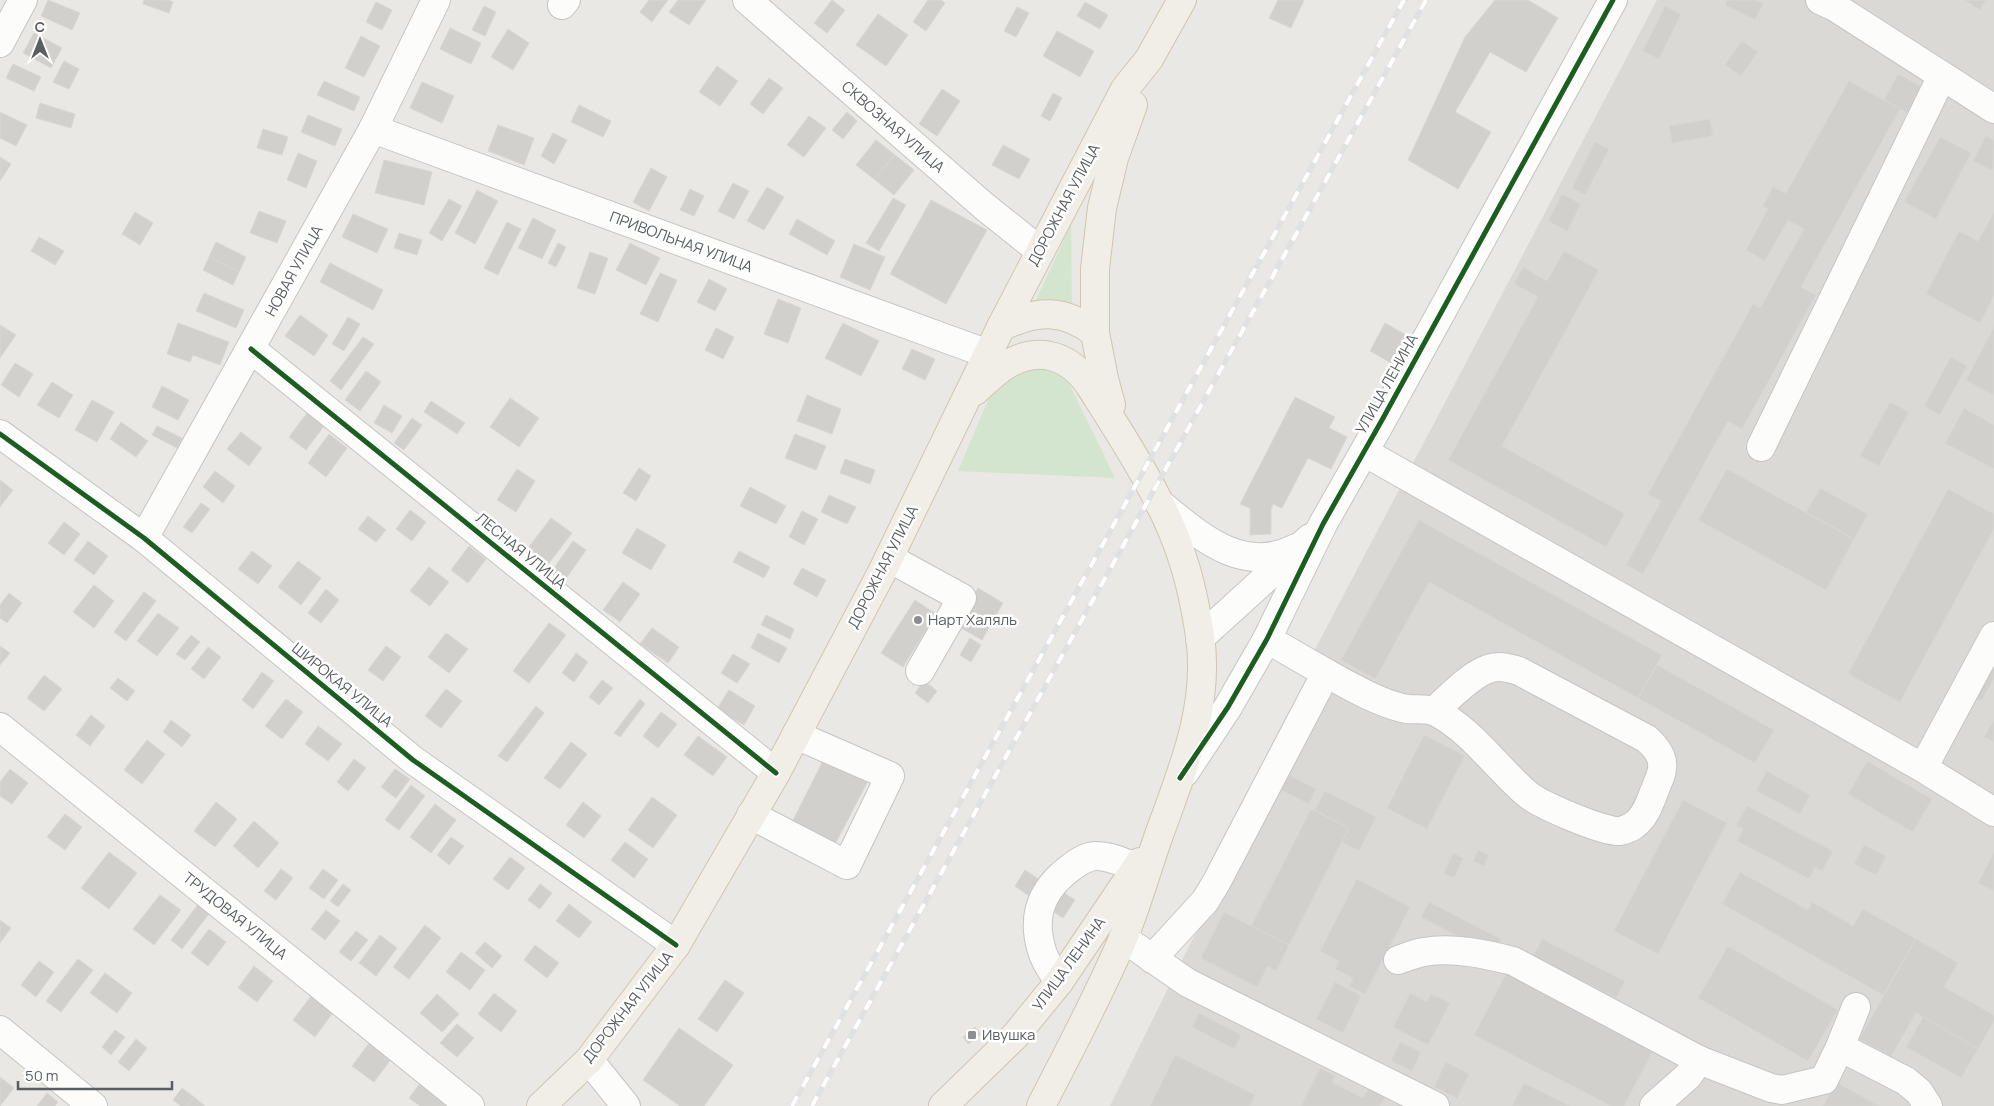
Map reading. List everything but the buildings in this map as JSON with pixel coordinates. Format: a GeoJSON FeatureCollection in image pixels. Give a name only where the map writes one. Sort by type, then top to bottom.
{"type":"FeatureCollection","features":[{"type":"Feature","properties":{"kind":"main road","name":"ДОРОЖНАЯ УЛИЦА"},"geometry":{"type":"LineString","coordinates":[[541,1106],[589,1060],[676,945],[776,773],[889,558],[1001,327],[1125,89],[1149,59],[1182,0]]}},
{"type":"Feature","properties":{"kind":"main road"},"geometry":{"type":"LineString","coordinates":[[1118,430],[1104,379],[1096,333],[1095,269],[1102,208],[1114,158],[1149,59]]}},
{"type":"Feature","properties":{"kind":"main road"},"geometry":{"type":"LineString","coordinates":[[1040,251],[1114,158]]}},
{"type":"Feature","properties":{"kind":"main road"},"geometry":{"type":"LineString","coordinates":[[1001,327],[1021,317],[1042,313],[1063,315],[1083,323],[1096,333]]}},
{"type":"Feature","properties":{"kind":"main road"},"geometry":{"type":"LineString","coordinates":[[967,398],[1003,367],[1026,356],[1048,354],[1071,364],[1087,381],[1118,430],[1159,503],[1182,557],[1192,591],[1200,638],[1203,680],[1197,720],[1180,778]]}},
{"type":"Feature","properties":{"kind":"main road","name":"УЛИЦА ЛЕНИНА"},"geometry":{"type":"LineString","coordinates":[[1046,1104],[1123,938],[1180,778]]}},
{"type":"Feature","properties":{"kind":"main road","name":"УЛИЦА ЛЕНИНА"},"geometry":{"type":"LineString","coordinates":[[943,1106],[1015,1036],[1059,982],[1160,832]]}},
{"type":"Feature","properties":{"kind":"street"},"geometry":{"type":"LineString","coordinates":[[0,43],[23,0]]}},
{"type":"Feature","properties":{"kind":"street","name":"НОВАЯ УЛИЦА"},"geometry":{"type":"LineString","coordinates":[[144,538],[374,130],[436,0]]}},
{"type":"Feature","properties":{"kind":"street","name":"СКВОЗНАЯ УЛИЦА"},"geometry":{"type":"LineString","coordinates":[[747,0],[985,207],[1040,251]]}},
{"type":"Feature","properties":{"kind":"street","name":"УЛИЦА ЛЕНИНА"},"geometry":{"type":"LineString","coordinates":[[1180,778],[1228,707],[1268,639],[1323,524],[1613,0]]}},
{"type":"Feature","properties":{"kind":"street"},"geometry":{"type":"LineString","coordinates":[[1831,2],[1994,109]]}},
{"type":"Feature","properties":{"kind":"street"},"geometry":{"type":"LineString","coordinates":[[1761,447],[1942,76]]}},
{"type":"Feature","properties":{"kind":"street","name":"ПРИВОЛЬНАЯ УЛИЦА"},"geometry":{"type":"LineString","coordinates":[[374,130],[988,354]]}},
{"type":"Feature","properties":{"kind":"street","name":"ЛЕСНАЯ УЛИЦА"},"geometry":{"type":"LineString","coordinates":[[250,349],[776,773]]}},
{"type":"Feature","properties":{"kind":"street","name":"ШИРОКАЯ УЛИЦА"},"geometry":{"type":"LineString","coordinates":[[0,434],[144,538],[413,760],[676,945]]}},
{"type":"Feature","properties":{"kind":"street"},"geometry":{"type":"LineString","coordinates":[[1364,452],[1923,768],[1994,812]]}},
{"type":"Feature","properties":{"kind":"street","name":"УЛИЦА ЛЕНИНА"},"geometry":{"type":"LineString","coordinates":[[1159,503],[1215,544],[1244,556],[1269,558],[1281,556],[1304,544]]}},
{"type":"Feature","properties":{"kind":"street","name":"УЛИЦА ЛЕНИНА"},"geometry":{"type":"LineString","coordinates":[[1200,638],[1304,544],[1323,524]]}},
{"type":"Feature","properties":{"kind":"street"},"geometry":{"type":"LineString","coordinates":[[889,558],[962,598],[920,671]]}},
{"type":"Feature","properties":{"kind":"street"},"geometry":{"type":"LineString","coordinates":[[1923,768],[1994,636]]}},
{"type":"Feature","properties":{"kind":"street"},"geometry":{"type":"LineString","coordinates":[[1268,639],[1326,673],[1385,703],[1404,709],[1434,711],[1471,737],[1537,801],[1604,829],[1620,831],[1634,825],[1644,813],[1660,779],[1663,764],[1658,749],[1647,739],[1519,671],[1504,666],[1488,669],[1474,677],[1434,711]]}},
{"type":"Feature","properties":{"kind":"street"},"geometry":{"type":"LineString","coordinates":[[1152,959],[1205,901],[1216,883],[1326,673]]}},
{"type":"Feature","properties":{"kind":"street","name":"ТРУДОВАЯ УЛИЦА"},"geometry":{"type":"LineString","coordinates":[[0,727],[470,1106]]}},
{"type":"Feature","properties":{"kind":"street"},"geometry":{"type":"LineString","coordinates":[[751,815],[847,865],[890,776],[796,735]]}},
{"type":"Feature","properties":{"kind":"street"},"geometry":{"type":"LineString","coordinates":[[1059,982],[1042,953],[1038,930],[1042,899],[1048,888],[1077,863],[1086,858],[1097,856],[1107,858],[1136,868]]}},
{"type":"Feature","properties":{"kind":"street"},"geometry":{"type":"LineString","coordinates":[[1123,938],[1188,983],[1435,1106]]}},
{"type":"Feature","properties":{"kind":"street"},"geometry":{"type":"LineString","coordinates":[[1398,960],[1423,952],[1444,950],[1493,956],[1513,961],[1699,1060],[1771,1088],[1782,1090],[1824,1080],[1856,1007]]}},
{"type":"Feature","properties":{"kind":"street"},"geometry":{"type":"LineString","coordinates":[[0,1030],[93,1106]]}},
{"type":"Feature","properties":{"kind":"street"},"geometry":{"type":"LineString","coordinates":[[1840,1047],[1906,1081],[1919,1092],[1928,1106]]}},
{"type":"Feature","properties":{"kind":"street"},"geometry":{"type":"LineString","coordinates":[[589,1060],[626,1106]]}},
{"type":"Feature","properties":{"kind":"street"},"geometry":{"type":"LineString","coordinates":[[1654,1106],[1688,1076],[1699,1060]]}},
{"type":"Feature","properties":{"kind":"shaded area"},"geometry":{"type":"Polygon","coordinates":[[[1657,0],[1994,0],[1994,1106],[1110,1106],[1184,956],[1334,668],[1312,655],[1657,0]]]}},
{"type":"Feature","properties":{"kind":"green space"},"geometry":{"type":"Polygon","coordinates":[[[1071,225],[1072,305],[1035,302],[1071,225]]]}},
{"type":"Feature","properties":{"kind":"green space"},"geometry":{"type":"Polygon","coordinates":[[[1047,364],[1065,375],[1115,478],[958,471],[991,393],[1002,376],[1047,364]]]}},
{"type":"Feature","properties":{"kind":"railway"},"geometry":{"type":"LineString","coordinates":[[792,1106],[1404,0]]}},
{"type":"Feature","properties":{"kind":"railway"},"geometry":{"type":"LineString","coordinates":[[812,1106],[1426,0]]}},
{"type":"Feature","properties":{"kind":"cycle path"},"geometry":{"type":"LineString","coordinates":[[1180,778],[1228,707],[1267,639],[1323,524],[1613,0]]}},
{"type":"Feature","properties":{"kind":"cycle path"},"geometry":{"type":"LineString","coordinates":[[251,349],[776,773]]}},
{"type":"Feature","properties":{"kind":"cycle path"},"geometry":{"type":"LineString","coordinates":[[0,434],[144,538],[413,760],[676,945]]}},
{"type":"Feature","properties":{"kind":"place","name":"Нарт Халяль"},"geometry":{"type":"Point","coordinates":[918,620]}},
{"type":"Feature","properties":{"kind":"place","name":"Ивушка"},"geometry":{"type":"Point","coordinates":[972,1035]}}]}
